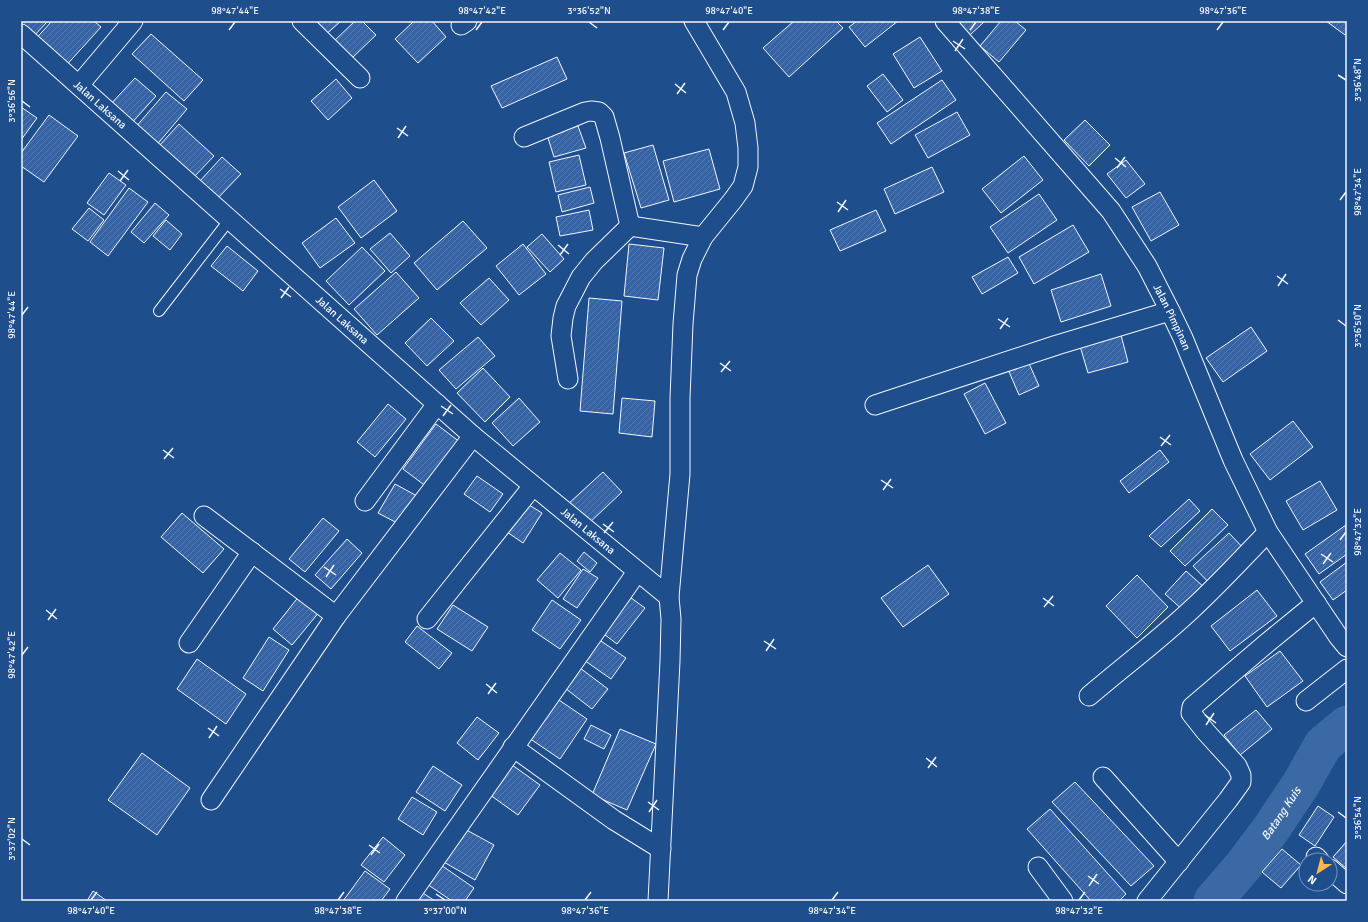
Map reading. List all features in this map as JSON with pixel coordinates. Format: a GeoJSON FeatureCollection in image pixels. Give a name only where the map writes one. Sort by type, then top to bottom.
{"type":"FeatureCollection","features":[{"type":"Feature","properties":{"kind":"street"},"geometry":{"type":"LineString","coordinates":[[79,85],[133,21]]}},
{"type":"Feature","properties":{"kind":"street"},"geometry":{"type":"LineString","coordinates":[[302,21],[360,78]]}},
{"type":"Feature","properties":{"kind":"street"},"geometry":{"type":"LineString","coordinates":[[658,901],[670,661],[671,619],[669,597],[680,474],[680,398],[684,304],[687,275],[692,259],[703,236],[743,186],[748,167],[748,148],[745,123],[736,92],[694,21]]}},
{"type":"Feature","properties":{"kind":"street","name":"Jalan Pimpinan"},"geometry":{"type":"LineString","coordinates":[[945,21],[1111,211],[1147,266],[1183,338],[1233,460],[1268,532],[1316,604],[1347,647]]}},
{"type":"Feature","properties":{"kind":"street","name":"Jalan Laksana"},"geometry":{"type":"LineString","coordinates":[[21,34],[473,436],[669,597]]}},
{"type":"Feature","properties":{"kind":"street"},"geometry":{"type":"LineString","coordinates":[[524,137],[584,112],[599,112],[604,117],[610,138],[630,226]]}},
{"type":"Feature","properties":{"kind":"street"},"geometry":{"type":"LineString","coordinates":[[630,226],[703,236]]}},
{"type":"Feature","properties":{"kind":"street"},"geometry":{"type":"LineString","coordinates":[[568,379],[561,336],[566,306],[581,277],[594,261],[630,226]]}},
{"type":"Feature","properties":{"kind":"street"},"geometry":{"type":"LineString","coordinates":[[875,405],[1057,345],[1170,311]]}},
{"type":"Feature","properties":{"kind":"street"},"geometry":{"type":"LineString","coordinates":[[365,501],[437,404]]}},
{"type":"Feature","properties":{"kind":"street"},"geometry":{"type":"LineString","coordinates":[[210,800],[336,616],[473,436]]}},
{"type":"Feature","properties":{"kind":"street"},"geometry":{"type":"LineString","coordinates":[[427,619],[533,486]]}},
{"type":"Feature","properties":{"kind":"street"},"geometry":{"type":"LineString","coordinates":[[204,516],[336,616]]}},
{"type":"Feature","properties":{"kind":"street"},"geometry":{"type":"LineString","coordinates":[[1089,696],[1140,655],[1192,609],[1268,532]]}},
{"type":"Feature","properties":{"kind":"street"},"geometry":{"type":"LineString","coordinates":[[189,643],[252,552]]}},
{"type":"Feature","properties":{"kind":"street"},"geometry":{"type":"LineString","coordinates":[[406,901],[637,572]]}},
{"type":"Feature","properties":{"kind":"street"},"geometry":{"type":"LineString","coordinates":[[1147,901],[1228,800],[1242,779],[1237,766],[1191,713],[1192,707],[1287,626],[1316,604]]}},
{"type":"Feature","properties":{"kind":"street"},"geometry":{"type":"LineString","coordinates":[[1306,701],[1347,669]]}},
{"type":"Feature","properties":{"kind":"street"},"geometry":{"type":"LineString","coordinates":[[513,747],[614,820],[661,849]]}},
{"type":"Feature","properties":{"kind":"street"},"geometry":{"type":"LineString","coordinates":[[1104,777],[1179,862]]}},
{"type":"Feature","properties":{"kind":"street"},"geometry":{"type":"LineString","coordinates":[[1038,867],[1063,901]]}},
{"type":"Feature","properties":{"kind":"street"},"geometry":{"type":"LineString","coordinates":[[1338,876],[1347,884]]}},
{"type":"Feature","properties":{"kind":"lane"},"geometry":{"type":"LineString","coordinates":[[159,311],[230,219]]}},
{"type":"Feature","properties":{"kind":"building"},"geometry":{"type":"Polygon","coordinates":[[[23,21],[48,21],[32,38],[21,28],[23,21]]]}},
{"type":"Feature","properties":{"kind":"building"},"geometry":{"type":"Polygon","coordinates":[[[52,21],[94,21],[101,27],[62,70],[32,43],[52,21]]]}},
{"type":"Feature","properties":{"kind":"building"},"geometry":{"type":"Polygon","coordinates":[[[309,21],[341,21],[323,37],[309,21]]]}},
{"type":"Feature","properties":{"kind":"building"},"geometry":{"type":"Polygon","coordinates":[[[355,21],[362,21],[376,35],[350,60],[333,42],[355,21]]]}},
{"type":"Feature","properties":{"kind":"building"},"geometry":{"type":"Polygon","coordinates":[[[414,21],[432,21],[446,37],[418,63],[395,39],[414,21]]]}},
{"type":"Feature","properties":{"kind":"building"},"geometry":{"type":"Polygon","coordinates":[[[794,21],[836,21],[843,28],[789,77],[763,48],[794,21]]]}},
{"type":"Feature","properties":{"kind":"building"},"geometry":{"type":"Polygon","coordinates":[[[857,21],[898,21],[865,47],[849,27],[857,21]]]}},
{"type":"Feature","properties":{"kind":"building"},"geometry":{"type":"Polygon","coordinates":[[[957,21],[985,21],[970,35],[957,21]]]}},
{"type":"Feature","properties":{"kind":"building"},"geometry":{"type":"Polygon","coordinates":[[[1001,21],[1015,21],[1026,30],[999,62],[980,46],[1001,21]]]}},
{"type":"Feature","properties":{"kind":"building"},"geometry":{"type":"Polygon","coordinates":[[[1326,21],[1347,21],[1347,32],[1345,35],[1326,21]]]}},
{"type":"Feature","properties":{"kind":"building"},"geometry":{"type":"Polygon","coordinates":[[[151,34],[203,80],[184,101],[132,54],[151,34]]]}},
{"type":"Feature","properties":{"kind":"building"},"geometry":{"type":"Polygon","coordinates":[[[920,37],[942,71],[914,88],[893,54],[920,37]]]}},
{"type":"Feature","properties":{"kind":"building"},"geometry":{"type":"Polygon","coordinates":[[[557,57],[567,79],[502,108],[491,86],[557,57]]]}},
{"type":"Feature","properties":{"kind":"building"},"geometry":{"type":"Polygon","coordinates":[[[883,74],[903,100],[887,112],[867,86],[883,74]]]}},
{"type":"Feature","properties":{"kind":"building"},"geometry":{"type":"Polygon","coordinates":[[[135,78],[156,96],[129,126],[108,107],[135,78]]]}},
{"type":"Feature","properties":{"kind":"building"},"geometry":{"type":"Polygon","coordinates":[[[336,79],[352,98],[328,120],[311,101],[336,79]]]}},
{"type":"Feature","properties":{"kind":"building"},"geometry":{"type":"Polygon","coordinates":[[[942,80],[956,100],[891,144],[877,123],[942,80]]]}},
{"type":"Feature","properties":{"kind":"building"},"geometry":{"type":"Polygon","coordinates":[[[166,92],[187,109],[155,147],[134,129],[166,92]]]}},
{"type":"Feature","properties":{"kind":"building"},"geometry":{"type":"Polygon","coordinates":[[[21,107],[37,118],[21,140],[21,107]]]}},
{"type":"Feature","properties":{"kind":"building"},"geometry":{"type":"Polygon","coordinates":[[[957,112],[970,135],[928,158],[915,135],[957,112]]]}},
{"type":"Feature","properties":{"kind":"building"},"geometry":{"type":"Polygon","coordinates":[[[49,115],[78,136],[44,182],[21,166],[21,153],[49,115]]]}},
{"type":"Feature","properties":{"kind":"building"},"geometry":{"type":"Polygon","coordinates":[[[1085,120],[1110,145],[1089,166],[1064,140],[1085,120]]]}},
{"type":"Feature","properties":{"kind":"building"},"geometry":{"type":"Polygon","coordinates":[[[179,124],[214,156],[192,179],[158,147],[179,124]]]}},
{"type":"Feature","properties":{"kind":"building"},"geometry":{"type":"Polygon","coordinates":[[[578,126],[586,148],[554,157],[547,135],[578,126]]]}},
{"type":"Feature","properties":{"kind":"building"},"geometry":{"type":"Polygon","coordinates":[[[653,145],[669,200],[641,208],[624,153],[653,145]]]}},
{"type":"Feature","properties":{"kind":"building"},"geometry":{"type":"Polygon","coordinates":[[[709,149],[720,189],[674,202],[663,161],[709,149]]]}},
{"type":"Feature","properties":{"kind":"building"},"geometry":{"type":"Polygon","coordinates":[[[579,155],[586,185],[556,192],[549,162],[579,155]]]}},
{"type":"Feature","properties":{"kind":"building"},"geometry":{"type":"Polygon","coordinates":[[[1024,156],[1043,180],[1001,213],[982,189],[1024,156]]]}},
{"type":"Feature","properties":{"kind":"building"},"geometry":{"type":"Polygon","coordinates":[[[222,157],[241,174],[216,200],[198,183],[222,157]]]}},
{"type":"Feature","properties":{"kind":"building"},"geometry":{"type":"Polygon","coordinates":[[[1126,160],[1145,184],[1126,198],[1107,174],[1126,160]]]}},
{"type":"Feature","properties":{"kind":"building"},"geometry":{"type":"Polygon","coordinates":[[[932,167],[944,192],[895,214],[884,189],[932,167]]]}},
{"type":"Feature","properties":{"kind":"building"},"geometry":{"type":"Polygon","coordinates":[[[109,173],[126,185],[104,215],[87,203],[109,173]]]}},
{"type":"Feature","properties":{"kind":"building"},"geometry":{"type":"Polygon","coordinates":[[[374,180],[397,211],[361,238],[338,207],[374,180]]]}},
{"type":"Feature","properties":{"kind":"building"},"geometry":{"type":"Polygon","coordinates":[[[590,187],[594,203],[562,212],[558,195],[590,187]]]}},
{"type":"Feature","properties":{"kind":"building"},"geometry":{"type":"Polygon","coordinates":[[[129,188],[148,202],[108,256],[90,242],[129,188]]]}},
{"type":"Feature","properties":{"kind":"building"},"geometry":{"type":"Polygon","coordinates":[[[1160,192],[1179,225],[1151,241],[1132,207],[1160,192]]]}},
{"type":"Feature","properties":{"kind":"building"},"geometry":{"type":"Polygon","coordinates":[[[1039,194],[1057,220],[1008,253],[990,227],[1039,194]]]}},
{"type":"Feature","properties":{"kind":"building"},"geometry":{"type":"Polygon","coordinates":[[[155,203],[169,215],[144,243],[131,232],[155,203]]]}},
{"type":"Feature","properties":{"kind":"building"},"geometry":{"type":"Polygon","coordinates":[[[89,208],[104,220],[88,241],[72,229],[89,208]]]}},
{"type":"Feature","properties":{"kind":"building"},"geometry":{"type":"Polygon","coordinates":[[[589,210],[593,230],[560,236],[556,217],[589,210]]]}},
{"type":"Feature","properties":{"kind":"building"},"geometry":{"type":"Polygon","coordinates":[[[876,210],[886,231],[840,251],[830,230],[876,210]]]}},
{"type":"Feature","properties":{"kind":"building"},"geometry":{"type":"Polygon","coordinates":[[[336,218],[355,243],[320,268],[302,243],[336,218]]]}},
{"type":"Feature","properties":{"kind":"building"},"geometry":{"type":"Polygon","coordinates":[[[166,220],[182,234],[170,250],[153,236],[166,220]]]}},
{"type":"Feature","properties":{"kind":"building"},"geometry":{"type":"Polygon","coordinates":[[[463,221],[487,248],[437,290],[414,263],[463,221]]]}},
{"type":"Feature","properties":{"kind":"building"},"geometry":{"type":"Polygon","coordinates":[[[1073,225],[1089,252],[1034,284],[1019,257],[1073,225]]]}},
{"type":"Feature","properties":{"kind":"building"},"geometry":{"type":"Polygon","coordinates":[[[390,233],[410,256],[391,273],[370,249],[390,233]]]}},
{"type":"Feature","properties":{"kind":"building"},"geometry":{"type":"Polygon","coordinates":[[[542,234],[564,259],[550,272],[527,247],[542,234]]]}},
{"type":"Feature","properties":{"kind":"building"},"geometry":{"type":"Polygon","coordinates":[[[523,244],[546,274],[519,295],[496,266],[523,244]]]}},
{"type":"Feature","properties":{"kind":"building"},"geometry":{"type":"Polygon","coordinates":[[[629,244],[664,248],[658,300],[624,296],[629,244]]]}},
{"type":"Feature","properties":{"kind":"building"},"geometry":{"type":"Polygon","coordinates":[[[227,246],[258,271],[243,291],[211,266],[227,246]]]}},
{"type":"Feature","properties":{"kind":"building"},"geometry":{"type":"Polygon","coordinates":[[[362,247],[385,271],[349,305],[326,281],[362,247]]]}},
{"type":"Feature","properties":{"kind":"building"},"geometry":{"type":"Polygon","coordinates":[[[1008,257],[1018,273],[982,294],[972,277],[1008,257]]]}},
{"type":"Feature","properties":{"kind":"building"},"geometry":{"type":"Polygon","coordinates":[[[396,272],[419,298],[377,335],[354,309],[396,272]]]}},
{"type":"Feature","properties":{"kind":"building"},"geometry":{"type":"Polygon","coordinates":[[[1101,274],[1111,306],[1061,322],[1051,290],[1101,274]]]}},
{"type":"Feature","properties":{"kind":"building"},"geometry":{"type":"Polygon","coordinates":[[[489,278],[509,300],[481,325],[460,303],[489,278]]]}},
{"type":"Feature","properties":{"kind":"building"},"geometry":{"type":"Polygon","coordinates":[[[589,298],[622,301],[613,414],[580,411],[589,298]]]}},
{"type":"Feature","properties":{"kind":"building"},"geometry":{"type":"Polygon","coordinates":[[[431,318],[454,341],[427,366],[405,343],[431,318]]]}},
{"type":"Feature","properties":{"kind":"building"},"geometry":{"type":"Polygon","coordinates":[[[1251,327],[1267,351],[1223,382],[1206,358],[1251,327]]]}},
{"type":"Feature","properties":{"kind":"building"},"geometry":{"type":"Polygon","coordinates":[[[1121,335],[1128,362],[1088,373],[1080,346],[1121,335]]]}},
{"type":"Feature","properties":{"kind":"building"},"geometry":{"type":"Polygon","coordinates":[[[478,337],[495,356],[456,389],[439,370],[478,337]]]}},
{"type":"Feature","properties":{"kind":"building"},"geometry":{"type":"Polygon","coordinates":[[[1027,359],[1039,386],[1019,395],[1007,367],[1027,359]]]}},
{"type":"Feature","properties":{"kind":"building"},"geometry":{"type":"Polygon","coordinates":[[[483,368],[510,397],[485,422],[457,393],[483,368]]]}},
{"type":"Feature","properties":{"kind":"building"},"geometry":{"type":"Polygon","coordinates":[[[985,383],[1006,423],[985,434],[964,394],[985,383]]]}},
{"type":"Feature","properties":{"kind":"building"},"geometry":{"type":"Polygon","coordinates":[[[519,398],[540,422],[513,446],[492,423],[519,398]]]}},
{"type":"Feature","properties":{"kind":"building"},"geometry":{"type":"Polygon","coordinates":[[[622,398],[655,401],[652,437],[619,433],[622,398]]]}},
{"type":"Feature","properties":{"kind":"building"},"geometry":{"type":"Polygon","coordinates":[[[388,404],[406,419],[375,457],[357,442],[388,404]]]}},
{"type":"Feature","properties":{"kind":"building"},"geometry":{"type":"Polygon","coordinates":[[[1293,421],[1313,447],[1270,480],[1250,454],[1293,421]]]}},
{"type":"Feature","properties":{"kind":"building"},"geometry":{"type":"Polygon","coordinates":[[[436,424],[460,442],[427,487],[403,469],[436,424]]]}},
{"type":"Feature","properties":{"kind":"building"},"geometry":{"type":"Polygon","coordinates":[[[1160,450],[1169,462],[1129,493],[1120,481],[1160,450]]]}},
{"type":"Feature","properties":{"kind":"building"},"geometry":{"type":"Polygon","coordinates":[[[603,472],[622,492],[587,525],[568,504],[603,472]]]}},
{"type":"Feature","properties":{"kind":"building"},"geometry":{"type":"Polygon","coordinates":[[[477,476],[503,494],[490,512],[464,494],[477,476]]]}},
{"type":"Feature","properties":{"kind":"building"},"geometry":{"type":"Polygon","coordinates":[[[1320,481],[1337,510],[1303,530],[1286,501],[1320,481]]]}},
{"type":"Feature","properties":{"kind":"building"},"geometry":{"type":"Polygon","coordinates":[[[395,484],[417,496],[401,525],[378,513],[395,484]]]}},
{"type":"Feature","properties":{"kind":"building"},"geometry":{"type":"Polygon","coordinates":[[[1189,499],[1200,511],[1161,547],[1149,536],[1189,499]]]}},
{"type":"Feature","properties":{"kind":"building"},"geometry":{"type":"Polygon","coordinates":[[[526,503],[542,513],[523,543],[507,532],[526,503]]]}},
{"type":"Feature","properties":{"kind":"building"},"geometry":{"type":"Polygon","coordinates":[[[1212,509],[1228,525],[1185,566],[1170,551],[1212,509]]]}},
{"type":"Feature","properties":{"kind":"building"},"geometry":{"type":"Polygon","coordinates":[[[182,513],[224,549],[203,573],[161,537],[182,513]]]}},
{"type":"Feature","properties":{"kind":"building"},"geometry":{"type":"Polygon","coordinates":[[[323,518],[339,531],[305,572],[289,559],[323,518]]]}},
{"type":"Feature","properties":{"kind":"building"},"geometry":{"type":"Polygon","coordinates":[[[1346,525],[1347,554],[1319,574],[1305,554],[1346,525]]]}},
{"type":"Feature","properties":{"kind":"building"},"geometry":{"type":"Polygon","coordinates":[[[1229,533],[1246,551],[1210,584],[1193,566],[1229,533]]]}},
{"type":"Feature","properties":{"kind":"building"},"geometry":{"type":"Polygon","coordinates":[[[347,539],[362,553],[331,589],[315,575],[347,539]]]}},
{"type":"Feature","properties":{"kind":"building"},"geometry":{"type":"Polygon","coordinates":[[[584,552],[597,563],[590,572],[577,561],[584,552]]]}},
{"type":"Feature","properties":{"kind":"building"},"geometry":{"type":"Polygon","coordinates":[[[560,553],[581,570],[558,598],[537,580],[560,553]]]}},
{"type":"Feature","properties":{"kind":"building"},"geometry":{"type":"Polygon","coordinates":[[[1347,562],[1347,590],[1333,600],[1320,582],[1347,562]]]}},
{"type":"Feature","properties":{"kind":"building"},"geometry":{"type":"Polygon","coordinates":[[[928,565],[949,594],[903,627],[881,598],[928,565]]]}},
{"type":"Feature","properties":{"kind":"building"},"geometry":{"type":"Polygon","coordinates":[[[583,569],[598,578],[577,608],[563,599],[583,569]]]}},
{"type":"Feature","properties":{"kind":"building"},"geometry":{"type":"Polygon","coordinates":[[[1186,571],[1205,588],[1184,611],[1165,594],[1186,571]]]}},
{"type":"Feature","properties":{"kind":"building"},"geometry":{"type":"Polygon","coordinates":[[[1137,575],[1168,607],[1137,638],[1106,606],[1137,575]]]}},
{"type":"Feature","properties":{"kind":"building"},"geometry":{"type":"Polygon","coordinates":[[[1257,590],[1277,616],[1230,651],[1211,626],[1257,590]]]}},
{"type":"Feature","properties":{"kind":"building"},"geometry":{"type":"Polygon","coordinates":[[[300,595],[320,611],[292,645],[273,629],[300,595]]]}},
{"type":"Feature","properties":{"kind":"building"},"geometry":{"type":"Polygon","coordinates":[[[627,595],[645,608],[617,644],[600,631],[627,595]]]}},
{"type":"Feature","properties":{"kind":"building"},"geometry":{"type":"Polygon","coordinates":[[[552,600],[581,620],[560,649],[532,630],[552,600]]]}},
{"type":"Feature","properties":{"kind":"building"},"geometry":{"type":"Polygon","coordinates":[[[453,605],[488,627],[472,651],[437,629],[453,605]]]}},
{"type":"Feature","properties":{"kind":"building"},"geometry":{"type":"Polygon","coordinates":[[[417,626],[452,653],[439,669],[405,642],[417,626]]]}},
{"type":"Feature","properties":{"kind":"building"},"geometry":{"type":"Polygon","coordinates":[[[269,637],[289,650],[263,691],[243,678],[269,637]]]}},
{"type":"Feature","properties":{"kind":"building"},"geometry":{"type":"Polygon","coordinates":[[[595,637],[626,658],[611,679],[581,658],[595,637]]]}},
{"type":"Feature","properties":{"kind":"building"},"geometry":{"type":"Polygon","coordinates":[[[1280,651],[1303,681],[1267,707],[1245,676],[1280,651]]]}},
{"type":"Feature","properties":{"kind":"building"},"geometry":{"type":"Polygon","coordinates":[[[197,659],[246,694],[226,724],[177,689],[197,659]]]}},
{"type":"Feature","properties":{"kind":"building"},"geometry":{"type":"Polygon","coordinates":[[[576,665],[608,689],[592,709],[561,685],[576,665]]]}},
{"type":"Feature","properties":{"kind":"building"},"geometry":{"type":"Polygon","coordinates":[[[553,696],[587,719],[560,759],[526,736],[553,696]]]}},
{"type":"Feature","properties":{"kind":"building"},"geometry":{"type":"Polygon","coordinates":[[[1256,710],[1272,729],[1240,755],[1224,735],[1256,710]]]}},
{"type":"Feature","properties":{"kind":"building"},"geometry":{"type":"Polygon","coordinates":[[[477,717],[499,733],[478,760],[457,743],[477,717]]]}},
{"type":"Feature","properties":{"kind":"building"},"geometry":{"type":"Polygon","coordinates":[[[591,725],[611,735],[604,749],[584,739],[591,725]]]}},
{"type":"Feature","properties":{"kind":"building"},"geometry":{"type":"Polygon","coordinates":[[[620,729],[656,744],[627,810],[592,795],[620,729]]]}},
{"type":"Feature","properties":{"kind":"building"},"geometry":{"type":"Polygon","coordinates":[[[142,753],[190,788],[157,835],[108,800],[142,753]]]}},
{"type":"Feature","properties":{"kind":"building"},"geometry":{"type":"Polygon","coordinates":[[[508,762],[540,785],[518,815],[486,792],[508,762]]]}},
{"type":"Feature","properties":{"kind":"building"},"geometry":{"type":"Polygon","coordinates":[[[433,766],[462,785],[445,811],[416,792],[433,766]]]}},
{"type":"Feature","properties":{"kind":"building"},"geometry":{"type":"Polygon","coordinates":[[[1075,782],[1154,866],[1131,886],[1052,802],[1075,782]]]}},
{"type":"Feature","properties":{"kind":"building"},"geometry":{"type":"Polygon","coordinates":[[[412,797],[437,812],[423,835],[398,819],[412,797]]]}},
{"type":"Feature","properties":{"kind":"building"},"geometry":{"type":"Polygon","coordinates":[[[1318,806],[1334,817],[1315,846],[1299,835],[1318,806]]]}},
{"type":"Feature","properties":{"kind":"building"},"geometry":{"type":"Polygon","coordinates":[[[1050,809],[1126,894],[1119,901],[1091,901],[1027,829],[1050,809]]]}},
{"type":"Feature","properties":{"kind":"building"},"geometry":{"type":"Polygon","coordinates":[[[461,827],[494,845],[475,880],[442,861],[461,827]]]}},
{"type":"Feature","properties":{"kind":"building"},"geometry":{"type":"Polygon","coordinates":[[[383,837],[405,855],[384,882],[361,865],[383,837]]]}},
{"type":"Feature","properties":{"kind":"building"},"geometry":{"type":"Polygon","coordinates":[[[1347,841],[1347,869],[1338,861],[1337,852],[1347,841]]]}},
{"type":"Feature","properties":{"kind":"building"},"geometry":{"type":"Polygon","coordinates":[[[1282,849],[1298,862],[1298,868],[1281,888],[1262,872],[1282,849]]]}},
{"type":"Feature","properties":{"kind":"building"},"geometry":{"type":"Polygon","coordinates":[[[441,865],[474,888],[465,901],[452,901],[427,884],[441,865]]]}},
{"type":"Feature","properties":{"kind":"building"},"geometry":{"type":"Polygon","coordinates":[[[365,871],[390,889],[381,901],[343,901],[365,871]]]}},
{"type":"Feature","properties":{"kind":"building"},"geometry":{"type":"Polygon","coordinates":[[[417,889],[435,901],[410,901],[417,889]]]}},
{"type":"Feature","properties":{"kind":"building"},"geometry":{"type":"Polygon","coordinates":[[[93,891],[107,901],[87,901],[93,891]]]}},
{"type":"Feature","properties":{"kind":"waterway","name":"Batang Kuis"},"geometry":{"type":"LineString","coordinates":[[1213,901],[1244,865],[1271,829],[1301,784],[1323,745],[1347,725]]}}]}
